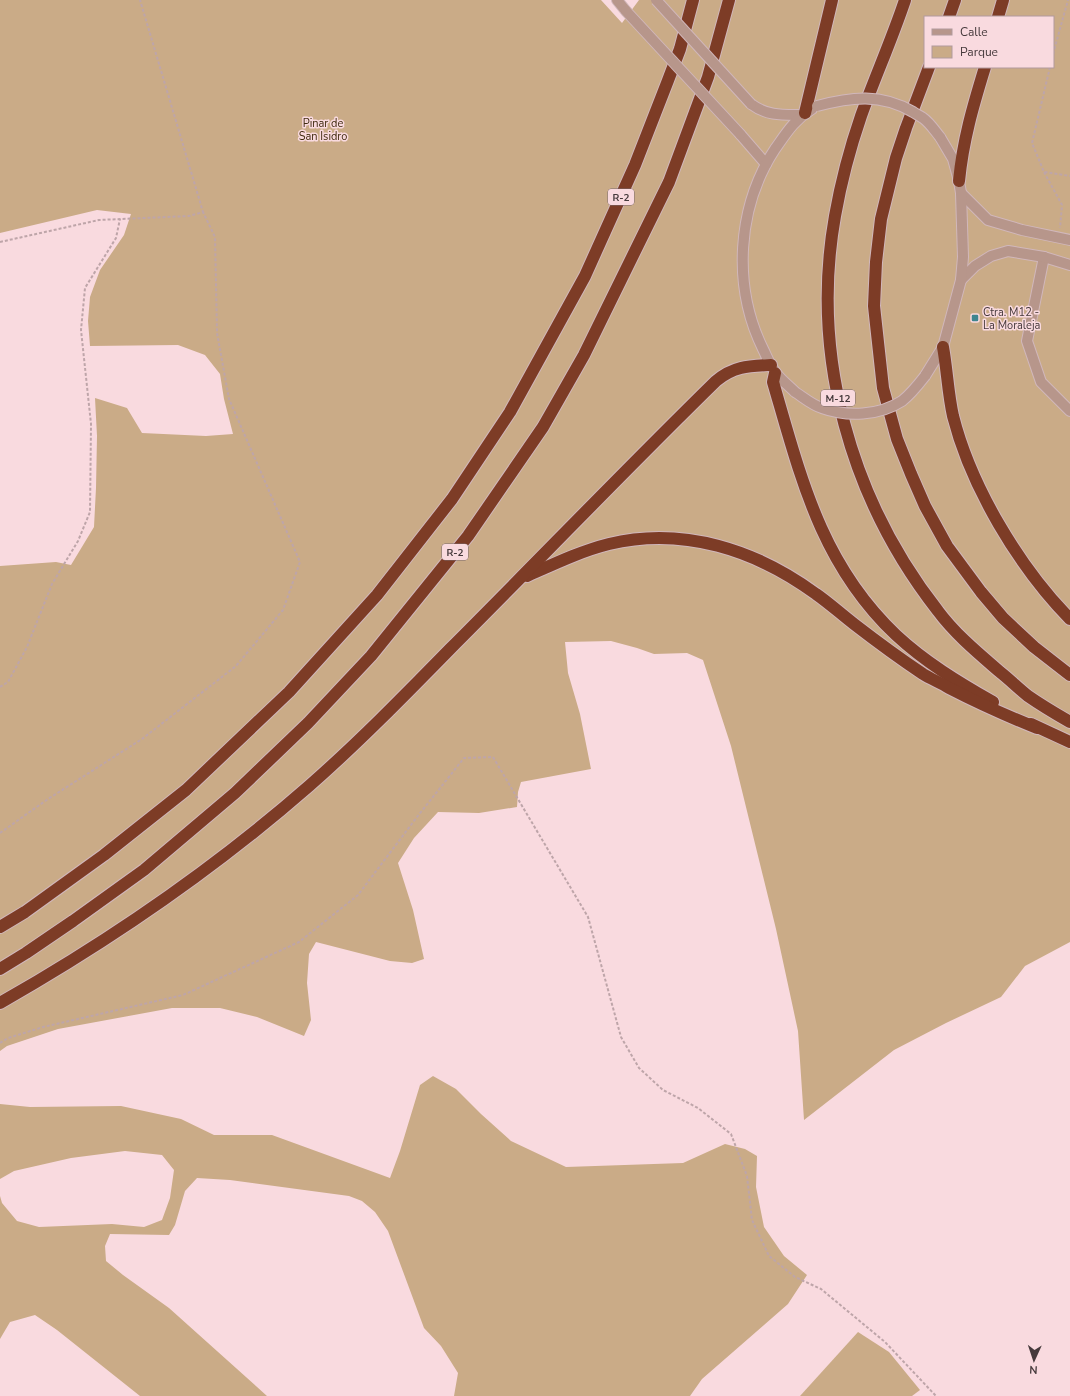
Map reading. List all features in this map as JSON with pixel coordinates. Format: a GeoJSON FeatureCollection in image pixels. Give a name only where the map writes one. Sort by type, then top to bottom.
{"type":"FeatureCollection","features":[{"type":"Feature","properties":{"kind":"highway"},"geometry":{"type":"LineString","coordinates":[[680,49],[690,0]]}},
{"type":"Feature","properties":{"kind":"highway","name":"R-2"},"geometry":{"type":"LineString","coordinates":[[0,927],[25,912],[104,855],[186,790],[289,692],[377,595],[452,499],[510,412],[585,276],[635,165],[680,49],[693,0]]}},
{"type":"Feature","properties":{"kind":"highway","name":"R-2"},"geometry":{"type":"LineString","coordinates":[[0,969],[61,929],[144,870],[235,793],[308,723],[371,656],[468,536],[543,427],[580,362],[665,189],[708,77],[729,0]]}},
{"type":"Feature","properties":{"kind":"highway"},"geometry":{"type":"LineString","coordinates":[[803,114],[832,0]]}},
{"type":"Feature","properties":{"kind":"highway","name":"M-12"},"geometry":{"type":"LineString","coordinates":[[905,0],[861,116],[846,164],[835,217],[828,292],[829,334],[834,381],[844,424],[860,476],[882,523],[910,572],[939,612],[975,651],[1028,696],[1070,722]]}},
{"type":"Feature","properties":{"kind":"highway"},"geometry":{"type":"LineString","coordinates":[[949,16],[955,0]]}},
{"type":"Feature","properties":{"kind":"highway"},"geometry":{"type":"LineString","coordinates":[[998,16],[1003,0]]}},
{"type":"Feature","properties":{"kind":"highway"},"geometry":{"type":"LineString","coordinates":[[930,68],[899,151],[881,219],[876,262],[874,306],[883,388],[897,439],[911,474],[925,506],[947,546],[1002,618],[1034,647],[1070,675]]}},
{"type":"Feature","properties":{"kind":"highway"},"geometry":{"type":"LineString","coordinates":[[959,181],[962,153],[984,68]]}},
{"type":"Feature","properties":{"kind":"highway"},"geometry":{"type":"LineString","coordinates":[[943,347],[953,414],[959,437],[971,469],[1006,536],[1020,559],[1060,609],[1070,619]]}},
{"type":"Feature","properties":{"kind":"highway"},"geometry":{"type":"LineString","coordinates":[[0,1003],[74,960],[168,896],[268,820],[308,786],[380,720],[716,381],[726,373],[736,369],[751,366],[773,369],[773,382],[812,509],[832,551],[857,592],[896,635],[923,657],[951,678],[1037,728]]}},
{"type":"Feature","properties":{"kind":"highway"},"geometry":{"type":"LineString","coordinates":[[521,579],[583,552],[609,544],[626,541],[664,538],[700,541],[720,546],[749,555],[788,575],[924,674],[982,705],[1070,742]]}},
{"type":"Feature","properties":{"kind":"street"},"geometry":{"type":"LineString","coordinates":[[617,0],[766,164]]}},
{"type":"Feature","properties":{"kind":"street"},"geometry":{"type":"LineString","coordinates":[[656,0],[751,104],[760,111],[778,115],[803,114]]}},
{"type":"Feature","properties":{"kind":"street"},"geometry":{"type":"LineString","coordinates":[[858,98],[900,104],[923,118],[940,137],[952,158],[959,181],[961,193],[964,257],[961,280],[943,347],[925,376],[911,393],[903,400],[876,412],[856,414],[820,408],[795,392],[773,369],[754,332],[743,284],[743,248],[747,214],[766,164],[788,128],[803,114],[817,106],[858,98]]}},
{"type":"Feature","properties":{"kind":"street"},"geometry":{"type":"LineString","coordinates":[[961,193],[988,220],[1022,230],[1070,240]]}},
{"type":"Feature","properties":{"kind":"street"},"geometry":{"type":"LineString","coordinates":[[961,280],[975,266],[991,256],[1008,251],[1044,257],[1070,265]]}},
{"type":"Feature","properties":{"kind":"street"},"geometry":{"type":"LineString","coordinates":[[1044,257],[1027,341],[1041,382],[1070,411]]}},
{"type":"Feature","properties":{"kind":"path"},"geometry":{"type":"LineString","coordinates":[[0,833],[48,799],[142,739],[236,666],[283,610],[300,562],[229,399],[217,333],[216,237],[203,212],[140,0]]}},
{"type":"Feature","properties":{"kind":"path"},"geometry":{"type":"LineString","coordinates":[[1054,50],[1068,0]]}},
{"type":"Feature","properties":{"kind":"path"},"geometry":{"type":"LineString","coordinates":[[1050,68],[1032,143],[1044,172],[1062,205],[1060,238]]}},
{"type":"Feature","properties":{"kind":"path"},"geometry":{"type":"LineString","coordinates":[[1044,172],[1070,176]]}},
{"type":"Feature","properties":{"kind":"path"},"geometry":{"type":"LineString","coordinates":[[0,242],[99,220],[189,216],[203,212]]}},
{"type":"Feature","properties":{"kind":"path"},"geometry":{"type":"LineString","coordinates":[[0,687],[8,682],[27,647],[52,584],[78,541],[90,512],[91,424],[81,330],[85,288],[116,238],[120,219]]}},
{"type":"Feature","properties":{"kind":"path"},"geometry":{"type":"LineString","coordinates":[[0,1043],[8,1038],[42,1027],[183,995],[299,942],[358,895],[416,817],[464,758],[493,757],[588,917],[621,1037],[639,1068],[663,1090],[698,1108],[731,1134],[747,1176],[752,1220],[769,1256],[795,1277],[821,1289],[879,1337],[936,1396]]}},
{"type":"Feature","properties":{"kind":"green space","name":"Pinar de San Isidro"},"geometry":{"type":"Polygon","coordinates":[[[0,0],[601,0],[622,23],[639,0],[1070,0],[1070,942],[1025,966],[1001,997],[894,1050],[804,1120],[798,1031],[776,929],[731,746],[703,660],[687,653],[654,654],[611,641],[565,642],[568,673],[580,714],[591,769],[521,782],[518,792],[517,807],[479,813],[438,812],[414,838],[398,863],[413,910],[424,959],[412,963],[390,961],[316,942],[309,954],[307,983],[311,1020],[304,1036],[257,1017],[220,1008],[172,1008],[58,1029],[7,1046],[0,1051],[0,566],[56,562],[71,565],[94,527],[97,436],[95,398],[127,408],[142,433],[206,436],[233,434],[224,399],[220,374],[205,355],[178,345],[90,346],[88,321],[90,297],[100,270],[124,235],[131,214],[97,210],[0,233],[0,0]]]}},
{"type":"Feature","properties":{"kind":"green space"},"geometry":{"type":"Polygon","coordinates":[[[433,1076],[456,1089],[511,1141],[566,1167],[683,1163],[725,1144],[745,1149],[757,1156],[756,1187],[764,1227],[784,1256],[807,1275],[788,1304],[702,1379],[690,1396],[454,1396],[458,1373],[441,1346],[424,1328],[388,1231],[375,1212],[362,1201],[349,1196],[230,1180],[197,1178],[185,1191],[175,1225],[169,1235],[110,1234],[105,1246],[106,1261],[169,1308],[267,1396],[140,1396],[57,1330],[35,1315],[10,1322],[0,1339],[0,1196],[2,1203],[17,1221],[39,1227],[112,1224],[144,1227],[162,1220],[170,1198],[174,1170],[162,1155],[125,1151],[71,1158],[14,1171],[0,1179],[0,1104],[30,1107],[121,1106],[181,1119],[214,1135],[272,1135],[390,1178],[400,1151],[420,1085],[433,1076]]]}},
{"type":"Feature","properties":{"kind":"green space"},"geometry":{"type":"Polygon","coordinates":[[[858,1332],[889,1352],[920,1390],[912,1396],[800,1396],[858,1332]]]}},
{"type":"Feature","properties":{"kind":"place","name":"Ctra. M12 - La Moraleja"},"geometry":{"type":"Point","coordinates":[975,318]}}]}
